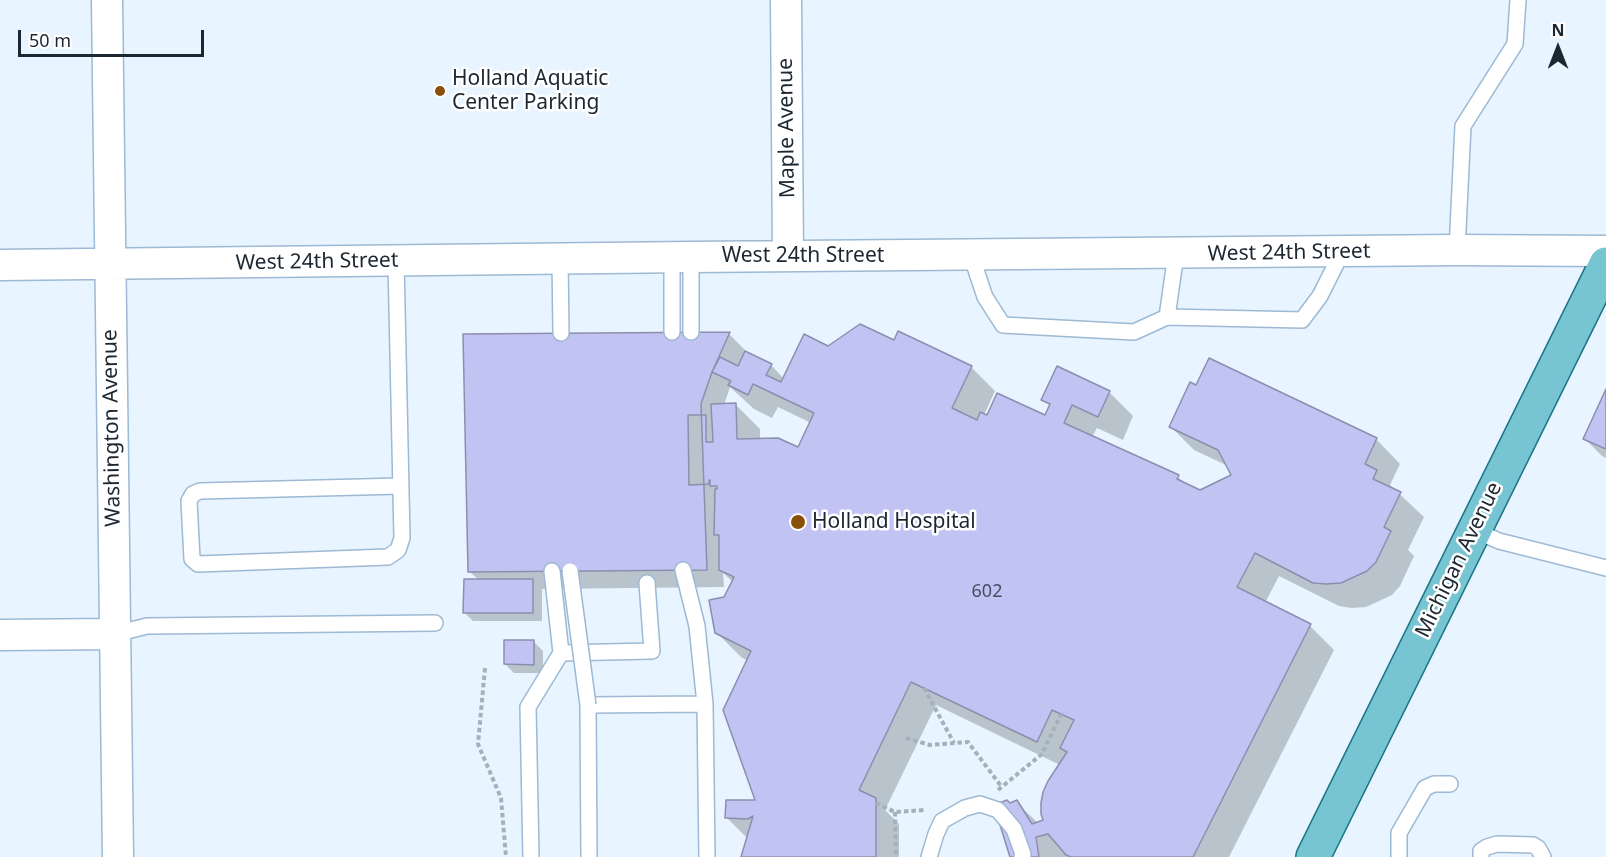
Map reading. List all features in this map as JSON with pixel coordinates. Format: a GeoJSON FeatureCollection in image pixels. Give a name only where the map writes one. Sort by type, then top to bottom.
{"type":"FeatureCollection","features":[{"type":"Feature","properties":{"kind":"main road","name":"Michigan Avenue"},"geometry":{"type":"LineString","coordinates":[[1313,857],[1606,264]]}},
{"type":"Feature","properties":{"kind":"street","name":"Washington Avenue"},"geometry":{"type":"LineString","coordinates":[[106,0],[118,857]]}},
{"type":"Feature","properties":{"kind":"street","name":"Maple Avenue"},"geometry":{"type":"LineString","coordinates":[[786,0],[788,256]]}},
{"type":"Feature","properties":{"kind":"street","name":"West 24th Street"},"geometry":{"type":"LineString","coordinates":[[0,265],[1457,250],[1606,251]]}},
{"type":"Feature","properties":{"kind":"street"},"geometry":{"type":"LineString","coordinates":[[0,635],[115,634]]}},
{"type":"Feature","properties":{"kind":"lane"},"geometry":{"type":"LineString","coordinates":[[1457,250],[1463,126],[1515,44],[1518,0]]}},
{"type":"Feature","properties":{"kind":"lane"},"geometry":{"type":"LineString","coordinates":[[971,255],[985,297],[1004,325],[1134,332],[1167,317],[1302,320],[1320,296],[1342,252]]}},
{"type":"Feature","properties":{"kind":"lane"},"geometry":{"type":"LineString","coordinates":[[1167,317],[1176,254]]}},
{"type":"Feature","properties":{"kind":"lane"},"geometry":{"type":"LineString","coordinates":[[672,333],[681,257]]}},
{"type":"Feature","properties":{"kind":"lane"},"geometry":{"type":"LineString","coordinates":[[681,257],[691,333]]}},
{"type":"Feature","properties":{"kind":"lane"},"geometry":{"type":"LineString","coordinates":[[560,259],[561,333]]}},
{"type":"Feature","properties":{"kind":"lane"},"geometry":{"type":"LineString","coordinates":[[396,261],[401,486],[402,538],[398,550],[387,557],[198,564],[192,560],[189,501],[193,494],[200,491],[401,486]]}},
{"type":"Feature","properties":{"kind":"lane"},"geometry":{"type":"LineString","coordinates":[[1474,530],[1499,541],[1606,568]]}},
{"type":"Feature","properties":{"kind":"lane"},"geometry":{"type":"LineString","coordinates":[[683,570],[697,626],[705,704],[707,857]]}},
{"type":"Feature","properties":{"kind":"lane"},"geometry":{"type":"LineString","coordinates":[[531,857],[528,707],[561,653],[552,572]]}},
{"type":"Feature","properties":{"kind":"lane"},"geometry":{"type":"LineString","coordinates":[[570,572],[588,705],[589,857]]}},
{"type":"Feature","properties":{"kind":"lane"},"geometry":{"type":"LineString","coordinates":[[561,653],[652,651],[647,583]]}},
{"type":"Feature","properties":{"kind":"lane"},"geometry":{"type":"LineString","coordinates":[[115,634],[147,626],[435,623]]}},
{"type":"Feature","properties":{"kind":"lane"},"geometry":{"type":"LineString","coordinates":[[588,705],[705,704]]}},
{"type":"Feature","properties":{"kind":"lane"},"geometry":{"type":"LineString","coordinates":[[1399,857],[1399,833],[1425,788],[1434,784],[1450,784]]}},
{"type":"Feature","properties":{"kind":"lane"},"geometry":{"type":"LineString","coordinates":[[929,857],[942,821],[965,807],[980,804],[998,810],[1014,829],[1022,857]]}},
{"type":"Feature","properties":{"kind":"lane"},"geometry":{"type":"LineString","coordinates":[[1481,857],[1481,851],[1497,844],[1533,845],[1538,848],[1543,857]]}},
{"type":"Feature","properties":{"kind":"path"},"geometry":{"type":"LineString","coordinates":[[485,668],[478,744],[501,798],[506,857]]}},
{"type":"Feature","properties":{"kind":"path"},"geometry":{"type":"LineString","coordinates":[[924,688],[954,743]]}},
{"type":"Feature","properties":{"kind":"path"},"geometry":{"type":"LineString","coordinates":[[983,805],[1001,786],[1042,754],[1061,714]]}},
{"type":"Feature","properties":{"kind":"path"},"geometry":{"type":"LineString","coordinates":[[906,738],[930,745],[968,742],[1001,786]]}},
{"type":"Feature","properties":{"kind":"path"},"geometry":{"type":"LineString","coordinates":[[876,803],[895,812],[896,857]]}},
{"type":"Feature","properties":{"kind":"building","name":"Holland Hospital"},"geometry":{"type":"Polygon","coordinates":[[[860,324],[894,340],[898,331],[972,366],[952,408],[977,420],[980,412],[987,415],[997,393],[1045,415],[1050,404],[1041,400],[1057,366],[1110,391],[1098,417],[1072,405],[1064,423],[1179,475],[1177,479],[1200,490],[1231,475],[1218,450],[1169,427],[1190,382],[1196,385],[1209,358],[1377,438],[1365,464],[1377,470],[1373,479],[1401,492],[1384,527],[1391,531],[1376,562],[1367,571],[1341,583],[1326,584],[1313,583],[1255,553],[1237,587],[1311,624],[1193,857],[1071,857],[1066,855],[1048,834],[1036,837],[1039,857],[1010,857],[1000,825],[989,807],[1007,800],[1010,803],[1017,800],[1032,824],[1043,820],[1041,803],[1043,792],[1067,752],[1060,748],[1074,720],[1052,710],[1037,742],[911,682],[859,790],[876,798],[876,857],[741,857],[753,816],[748,819],[725,818],[726,800],[755,800],[723,710],[751,651],[715,633],[709,600],[724,597],[734,577],[719,570],[719,535],[714,535],[715,489],[717,486],[710,486],[710,480],[709,484],[689,485],[688,415],[706,415],[706,442],[713,442],[711,404],[736,403],[737,439],[778,438],[798,447],[814,413],[753,384],[748,395],[728,385],[731,381],[712,372],[720,357],[738,366],[745,351],[772,364],[766,375],[781,382],[804,334],[828,346],[860,324]]]}},
{"type":"Feature","properties":{"kind":"building"},"geometry":{"type":"Polygon","coordinates":[[[730,332],[701,404],[707,570],[468,572],[463,334],[730,332]]]}},
{"type":"Feature","properties":{"kind":"building"},"geometry":{"type":"Polygon","coordinates":[[[1606,389],[1606,449],[1583,439],[1606,389]]]}},
{"type":"Feature","properties":{"kind":"building"},"geometry":{"type":"Polygon","coordinates":[[[464,579],[533,579],[533,613],[463,613],[464,579]]]}},
{"type":"Feature","properties":{"kind":"building"},"geometry":{"type":"Polygon","coordinates":[[[504,640],[534,640],[534,665],[504,664],[504,640]]]}},
{"type":"Feature","properties":{"kind":"place","name":"Holland Aquatic Center Parking"},"geometry":{"type":"Point","coordinates":[440,91]}},
{"type":"Feature","properties":{"kind":"place","name":"Holland Hospital"},"geometry":{"type":"Point","coordinates":[798,522]}}]}
